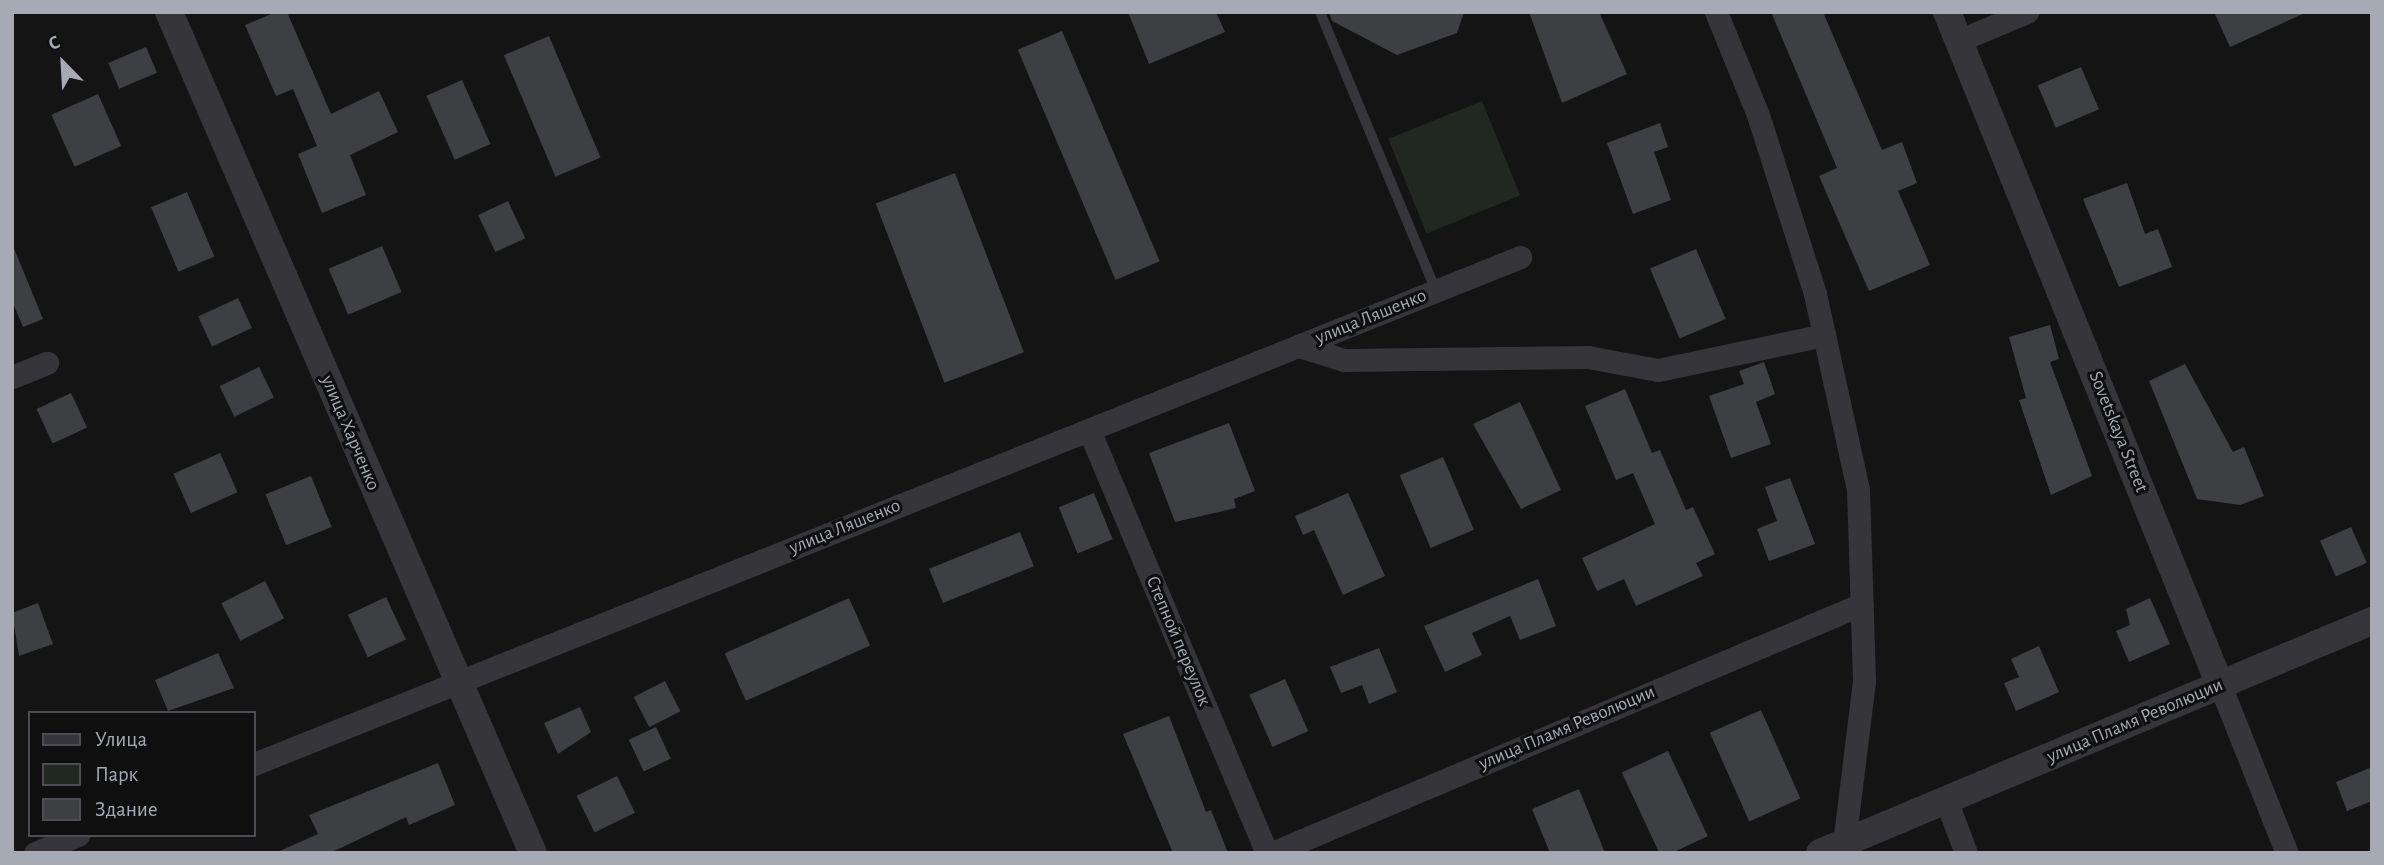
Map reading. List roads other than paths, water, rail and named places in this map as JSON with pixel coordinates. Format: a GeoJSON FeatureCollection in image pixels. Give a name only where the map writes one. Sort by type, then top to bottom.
{"type":"FeatureCollection","features":[{"type":"Feature","properties":{"kind":"street","name":"улица Харченко"},"geometry":{"type":"LineString","coordinates":[[169,12],[533,853]]}},
{"type":"Feature","properties":{"kind":"street"},"geometry":{"type":"LineString","coordinates":[[1716,12],[1758,115],[1824,335],[1858,489],[1864,681],[1832,848]]}},
{"type":"Feature","properties":{"kind":"street","name":"Sovetskaya Street"},"geometry":{"type":"LineString","coordinates":[[1947,12],[2287,853]]}},
{"type":"Feature","properties":{"kind":"street"},"geometry":{"type":"LineString","coordinates":[[1958,41],[2027,12]]}},
{"type":"Feature","properties":{"kind":"street","name":"улица Ляшенко"},"geometry":{"type":"LineString","coordinates":[[256,763],[1520,257]]}},
{"type":"Feature","properties":{"kind":"street"},"geometry":{"type":"LineString","coordinates":[[1299,346],[1344,360],[1588,357],[1658,370],[1824,335]]}},
{"type":"Feature","properties":{"kind":"street"},"geometry":{"type":"LineString","coordinates":[[12,377],[47,363]]}},
{"type":"Feature","properties":{"kind":"street","name":"Степной переулок"},"geometry":{"type":"LineString","coordinates":[[1089,430],[1267,853]]}},
{"type":"Feature","properties":{"kind":"street","name":"улица Пламя Революции"},"geometry":{"type":"LineString","coordinates":[[1272,853],[1862,604]]}},
{"type":"Feature","properties":{"kind":"street","name":"улица Пламя Революции"},"geometry":{"type":"LineString","coordinates":[[1832,848],[2372,621]]}},
{"type":"Feature","properties":{"kind":"street"},"geometry":{"type":"LineString","coordinates":[[1946,800],[1966,853]]}},
{"type":"Feature","properties":{"kind":"street"},"geometry":{"type":"LineString","coordinates":[[35,853],[73,837]]}},
{"type":"Feature","properties":{"kind":"lane"},"geometry":{"type":"LineString","coordinates":[[1320,12],[1436,291]]}}]}
